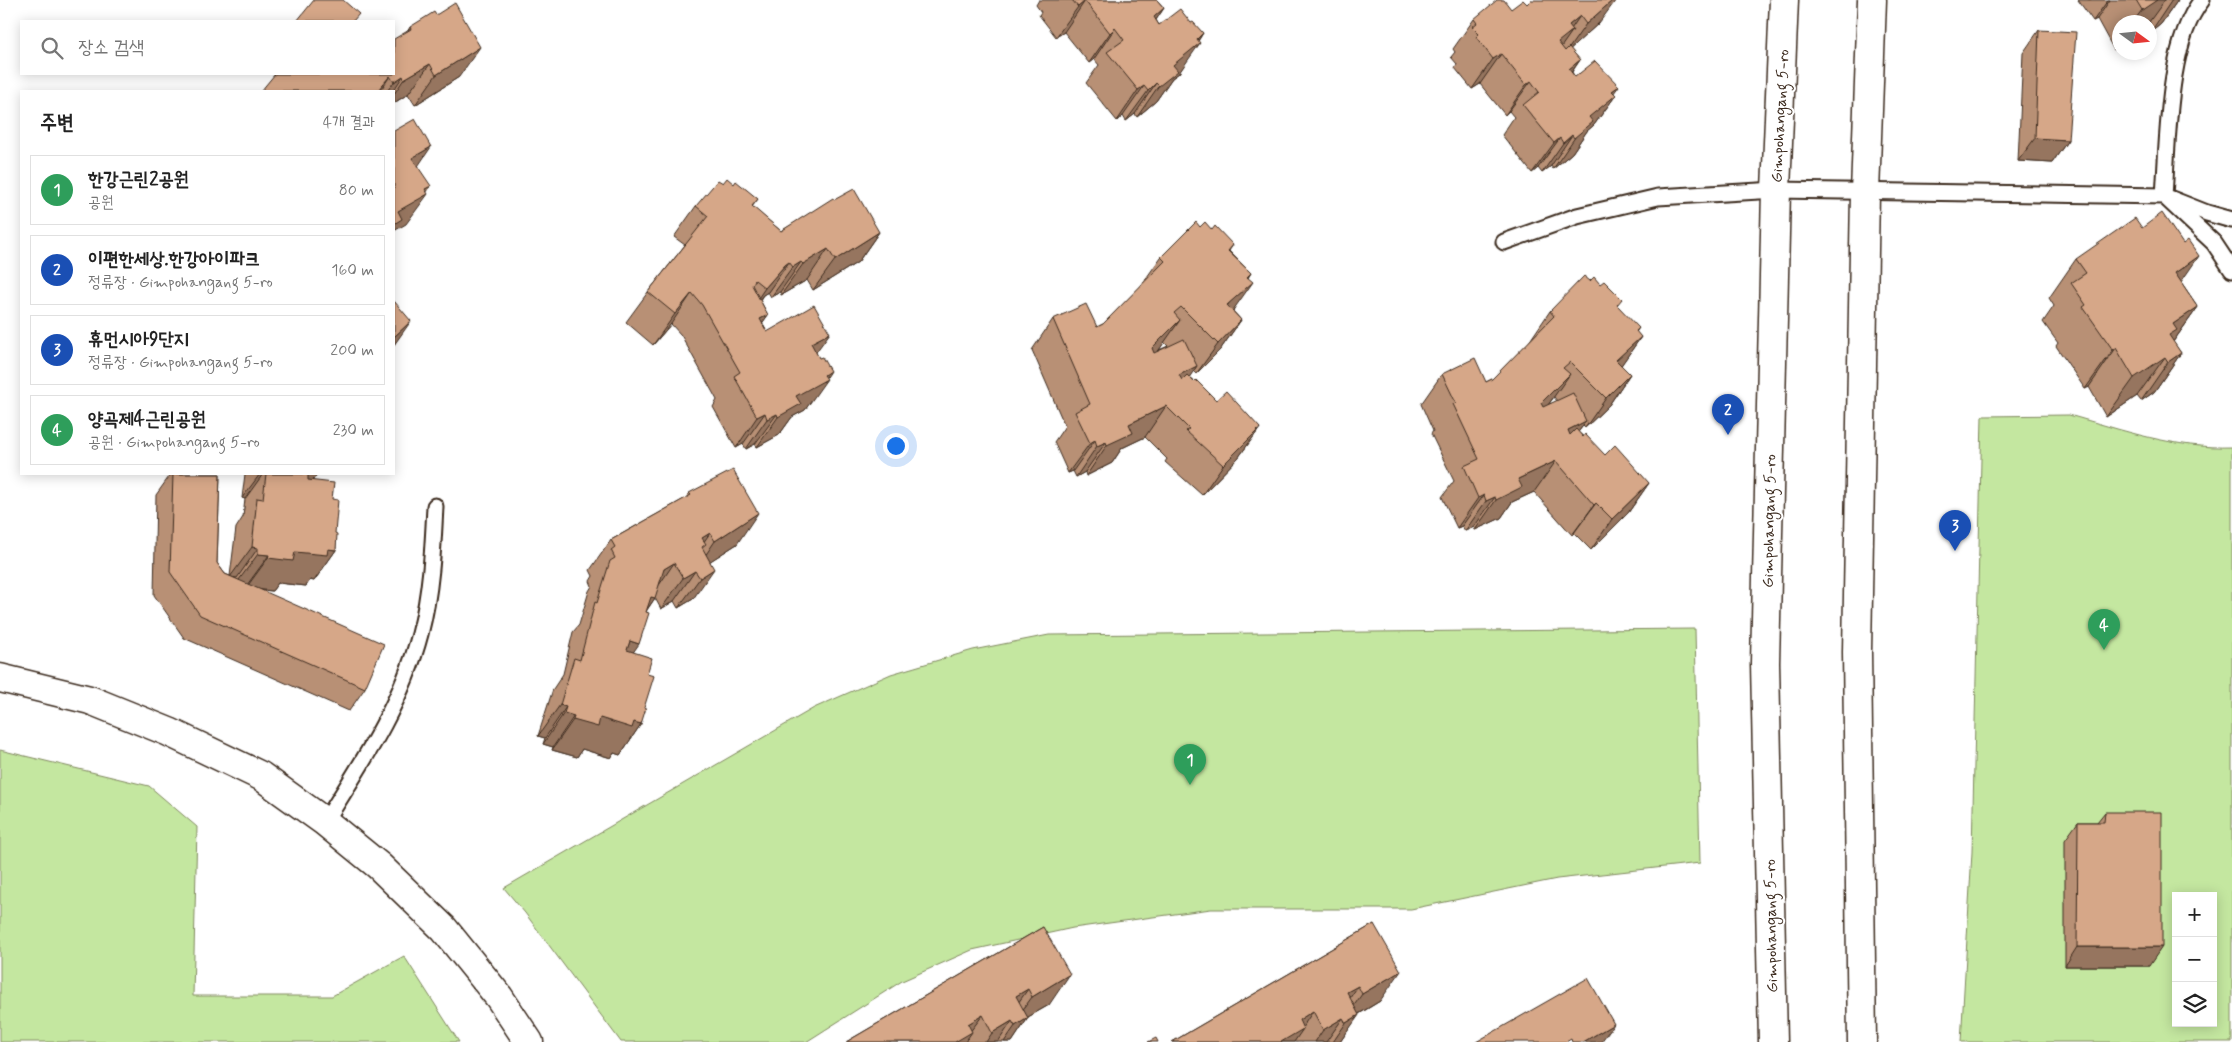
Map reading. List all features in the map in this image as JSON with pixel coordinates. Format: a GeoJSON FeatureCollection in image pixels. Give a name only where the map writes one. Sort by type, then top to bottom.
{"type":"FeatureCollection","features":[{"type":"Feature","properties":{"kind":"street","name":"Gimpohangang 5-ro"},"geometry":{"type":"LineString","coordinates":[[1773,1042],[1765,662],[1776,190],[1784,0]]}},
{"type":"Feature","properties":{"kind":"street"},"geometry":{"type":"LineString","coordinates":[[1862,1042],[1857,652],[1865,193],[1872,0]]}},
{"type":"Feature","properties":{"kind":"street"},"geometry":{"type":"LineString","coordinates":[[0,678],[90,700],[169,732],[261,776],[325,822],[379,866],[444,929],[499,997],[529,1042]]}},
{"type":"Feature","properties":{"kind":"lane"},"geometry":{"type":"LineString","coordinates":[[2164,196],[2178,54],[2193,11],[2202,0]]}},
{"type":"Feature","properties":{"kind":"lane"},"geometry":{"type":"LineString","coordinates":[[1504,242],[1577,216],[1658,197],[1776,190],[1865,193],[2164,196],[2207,213],[2232,220]]}},
{"type":"Feature","properties":{"kind":"lane"},"geometry":{"type":"LineString","coordinates":[[2164,196],[2214,243],[2232,270]]}},
{"type":"Feature","properties":{"kind":"lane"},"geometry":{"type":"LineString","coordinates":[[325,822],[380,733],[402,686],[417,643],[432,572],[435,506]]}},
{"type":"Feature","properties":{"kind":"green space"},"geometry":{"type":"Polygon","coordinates":[[[2069,415],[2170,442],[2211,447],[2232,447],[2232,1042],[1961,1042],[1972,852],[1982,416],[2069,415]]]}},
{"type":"Feature","properties":{"kind":"green space"},"geometry":{"type":"Polygon","coordinates":[[[1695,629],[1700,863],[1557,879],[1411,909],[1211,909],[1073,928],[972,950],[902,981],[806,1042],[621,1042],[525,913],[504,888],[814,708],[891,674],[973,650],[1049,635],[1695,629]]]}},
{"type":"Feature","properties":{"kind":"green space"},"geometry":{"type":"Polygon","coordinates":[[[0,750],[149,786],[197,827],[193,996],[332,996],[404,956],[459,1042],[0,1042],[0,750]]]}},
{"type":"Feature","properties":{"kind":"building"},"geometry":{"type":"Polygon","coordinates":[[[314,0],[343,0],[359,14],[354,20],[298,20],[314,0]]]}},
{"type":"Feature","properties":{"kind":"building"},"geometry":{"type":"Polygon","coordinates":[[[1072,0],[1157,0],[1164,8],[1154,17],[1159,25],[1180,9],[1191,23],[1193,22],[1203,33],[1197,39],[1200,43],[1173,65],[1178,71],[1159,86],[1156,83],[1148,91],[1144,86],[1138,90],[1107,52],[1124,40],[1115,28],[1110,33],[1085,1],[1078,7],[1072,0]]]}},
{"type":"Feature","properties":{"kind":"building"},"geometry":{"type":"Polygon","coordinates":[[[1497,0],[1504,0],[1511,9],[1523,0],[1527,4],[1531,0],[1613,0],[1586,24],[1580,16],[1569,25],[1573,30],[1558,42],[1565,51],[1569,47],[1580,60],[1569,69],[1575,77],[1595,61],[1619,86],[1612,91],[1616,95],[1589,117],[1593,122],[1574,138],[1572,135],[1563,143],[1560,138],[1554,143],[1523,105],[1539,92],[1531,81],[1526,85],[1501,54],[1493,59],[1476,37],[1479,34],[1472,27],[1477,23],[1474,19],[1497,0]]]}},
{"type":"Feature","properties":{"kind":"building"},"geometry":{"type":"Polygon","coordinates":[[[2136,0],[2157,0],[2142,10],[2136,0]]]}},
{"type":"Feature","properties":{"kind":"building"},"geometry":{"type":"Polygon","coordinates":[[[455,3],[480,47],[436,75],[430,64],[404,79],[403,76],[394,82],[390,76],[378,90],[262,90],[274,75],[395,75],[395,38],[434,12],[436,15],[455,3]]]}},
{"type":"Feature","properties":{"kind":"building"},"geometry":{"type":"Polygon","coordinates":[[[2039,30],[2076,32],[2068,140],[2035,138],[2039,30]]]}},
{"type":"Feature","properties":{"kind":"building"},"geometry":{"type":"Polygon","coordinates":[[[415,119],[431,147],[412,158],[431,186],[425,189],[428,194],[398,211],[402,219],[395,223],[395,130],[415,119]]]}},
{"type":"Feature","properties":{"kind":"building"},"geometry":{"type":"Polygon","coordinates":[[[727,178],[734,184],[736,181],[758,199],[752,206],[781,231],[833,198],[834,200],[854,189],[879,232],[835,260],[828,249],[803,264],[801,262],[793,267],[789,262],[765,288],[755,280],[752,285],[768,315],[760,319],[767,332],[814,305],[830,333],[811,343],[819,358],[822,357],[830,371],[824,375],[827,379],[796,396],[801,404],[778,417],[777,414],[767,419],[765,413],[757,417],[734,376],[740,372],[702,305],[692,293],[675,314],[648,292],[708,216],[696,206],[718,180],[723,183],[727,178]]]}},
{"type":"Feature","properties":{"kind":"building"},"geometry":{"type":"Polygon","coordinates":[[[2162,213],[2183,244],[2188,240],[2199,256],[2175,273],[2198,307],[2173,324],[2177,330],[2169,335],[2181,353],[2168,362],[2165,357],[2134,378],[2116,348],[2113,350],[2083,307],[2086,305],[2071,283],[2086,273],[2076,259],[2135,218],[2142,228],[2162,213]]]}},
{"type":"Feature","properties":{"kind":"building"},"geometry":{"type":"Polygon","coordinates":[[[1196,222],[1200,227],[1205,222],[1212,230],[1215,226],[1233,245],[1228,251],[1251,273],[1247,277],[1253,282],[1227,305],[1241,320],[1218,344],[1181,307],[1174,313],[1180,320],[1152,348],[1154,353],[1184,339],[1197,366],[1179,375],[1182,380],[1187,375],[1194,382],[1196,380],[1216,400],[1226,391],[1260,428],[1223,465],[1186,431],[1189,429],[1166,406],[1129,424],[1133,433],[1107,445],[1106,442],[1097,446],[1095,440],[1090,443],[1075,412],[1090,404],[1053,319],[1086,304],[1097,327],[1103,324],[1165,261],[1161,257],[1196,222]]]}},
{"type":"Feature","properties":{"kind":"building"},"geometry":{"type":"Polygon","coordinates":[[[1584,276],[1590,281],[1594,277],[1600,284],[1604,281],[1622,299],[1617,305],[1639,328],[1636,331],[1641,337],[1616,360],[1630,374],[1606,398],[1570,362],[1563,368],[1570,374],[1541,403],[1543,407],[1573,393],[1586,421],[1568,430],[1570,435],[1576,429],[1583,437],[1585,434],[1605,455],[1615,445],[1649,483],[1612,519],[1596,503],[1594,505],[1556,461],[1518,479],[1522,487],[1496,500],[1495,497],[1486,501],[1484,495],[1478,498],[1464,466],[1479,459],[1453,404],[1456,403],[1442,374],[1475,358],[1486,382],[1492,379],[1554,316],[1550,311],[1584,276]]]}},
{"type":"Feature","properties":{"kind":"building"},"geometry":{"type":"Polygon","coordinates":[[[395,302],[411,321],[395,336],[395,302]]]}},
{"type":"Feature","properties":{"kind":"building"},"geometry":{"type":"Polygon","coordinates":[[[733,470],[758,513],[715,541],[710,533],[702,538],[706,544],[702,547],[714,569],[700,578],[695,571],[683,578],[674,563],[664,569],[655,598],[651,597],[646,612],[649,613],[639,644],[630,641],[627,650],[652,658],[647,674],[654,676],[641,724],[634,722],[632,728],[600,718],[598,727],[573,720],[574,716],[564,713],[566,707],[560,705],[574,658],[580,660],[595,602],[597,603],[610,561],[615,558],[611,550],[615,547],[611,540],[691,495],[689,493],[733,470]]]}},
{"type":"Feature","properties":{"kind":"building"},"geometry":{"type":"Polygon","coordinates":[[[173,475],[220,475],[217,563],[225,574],[384,644],[365,688],[200,615],[170,572],[173,475]]]}},
{"type":"Feature","properties":{"kind":"building"},"geometry":{"type":"Polygon","coordinates":[[[266,475],[308,475],[308,480],[334,483],[332,499],[338,500],[335,533],[337,534],[336,550],[328,549],[327,555],[295,552],[293,561],[268,558],[269,555],[258,554],[258,548],[252,547],[257,498],[263,499],[266,475]]]}},
{"type":"Feature","properties":{"kind":"building"},"geometry":{"type":"Polygon","coordinates":[[[2105,812],[2162,812],[2162,947],[2077,947],[2078,822],[2104,822],[2105,812]]]}},
{"type":"Feature","properties":{"kind":"building"},"geometry":{"type":"Polygon","coordinates":[[[1374,924],[1401,971],[1362,994],[1358,986],[1347,992],[1359,1015],[1346,1023],[1343,1018],[1323,1030],[1313,1011],[1299,1020],[1303,1029],[1281,1042],[1172,1042],[1374,924]]]}},
{"type":"Feature","properties":{"kind":"building"},"geometry":{"type":"Polygon","coordinates":[[[1043,927],[1070,974],[1032,997],[1028,989],[1016,996],[1028,1018],[1015,1026],[1012,1021],[992,1033],[983,1015],[968,1024],[972,1032],[955,1042],[846,1042],[1043,927]]]}},
{"type":"Feature","properties":{"kind":"building"},"geometry":{"type":"Polygon","coordinates":[[[1588,978],[1614,1024],[1583,1042],[1572,1042],[1571,1039],[1566,1042],[1476,1042],[1588,978]]]}},
{"type":"Feature","properties":{"kind":"building"},"geometry":{"type":"Polygon","coordinates":[[[1156,1038],[1158,1042],[1148,1042],[1156,1038]]]}},
{"type":"Feature","properties":{"kind":"place","name":"이편한세상.한강아이파크"},"geometry":{"type":"Point","coordinates":[1728,435]}},
{"type":"Feature","properties":{"kind":"place","name":"휴먼시아9단지"},"geometry":{"type":"Point","coordinates":[1955,551]}},
{"type":"Feature","properties":{"kind":"place","name":"양곡제4근린공원"},"geometry":{"type":"Point","coordinates":[2104,650]}},
{"type":"Feature","properties":{"kind":"place","name":"한강근린2공원"},"geometry":{"type":"Point","coordinates":[1190,785]}}]}
